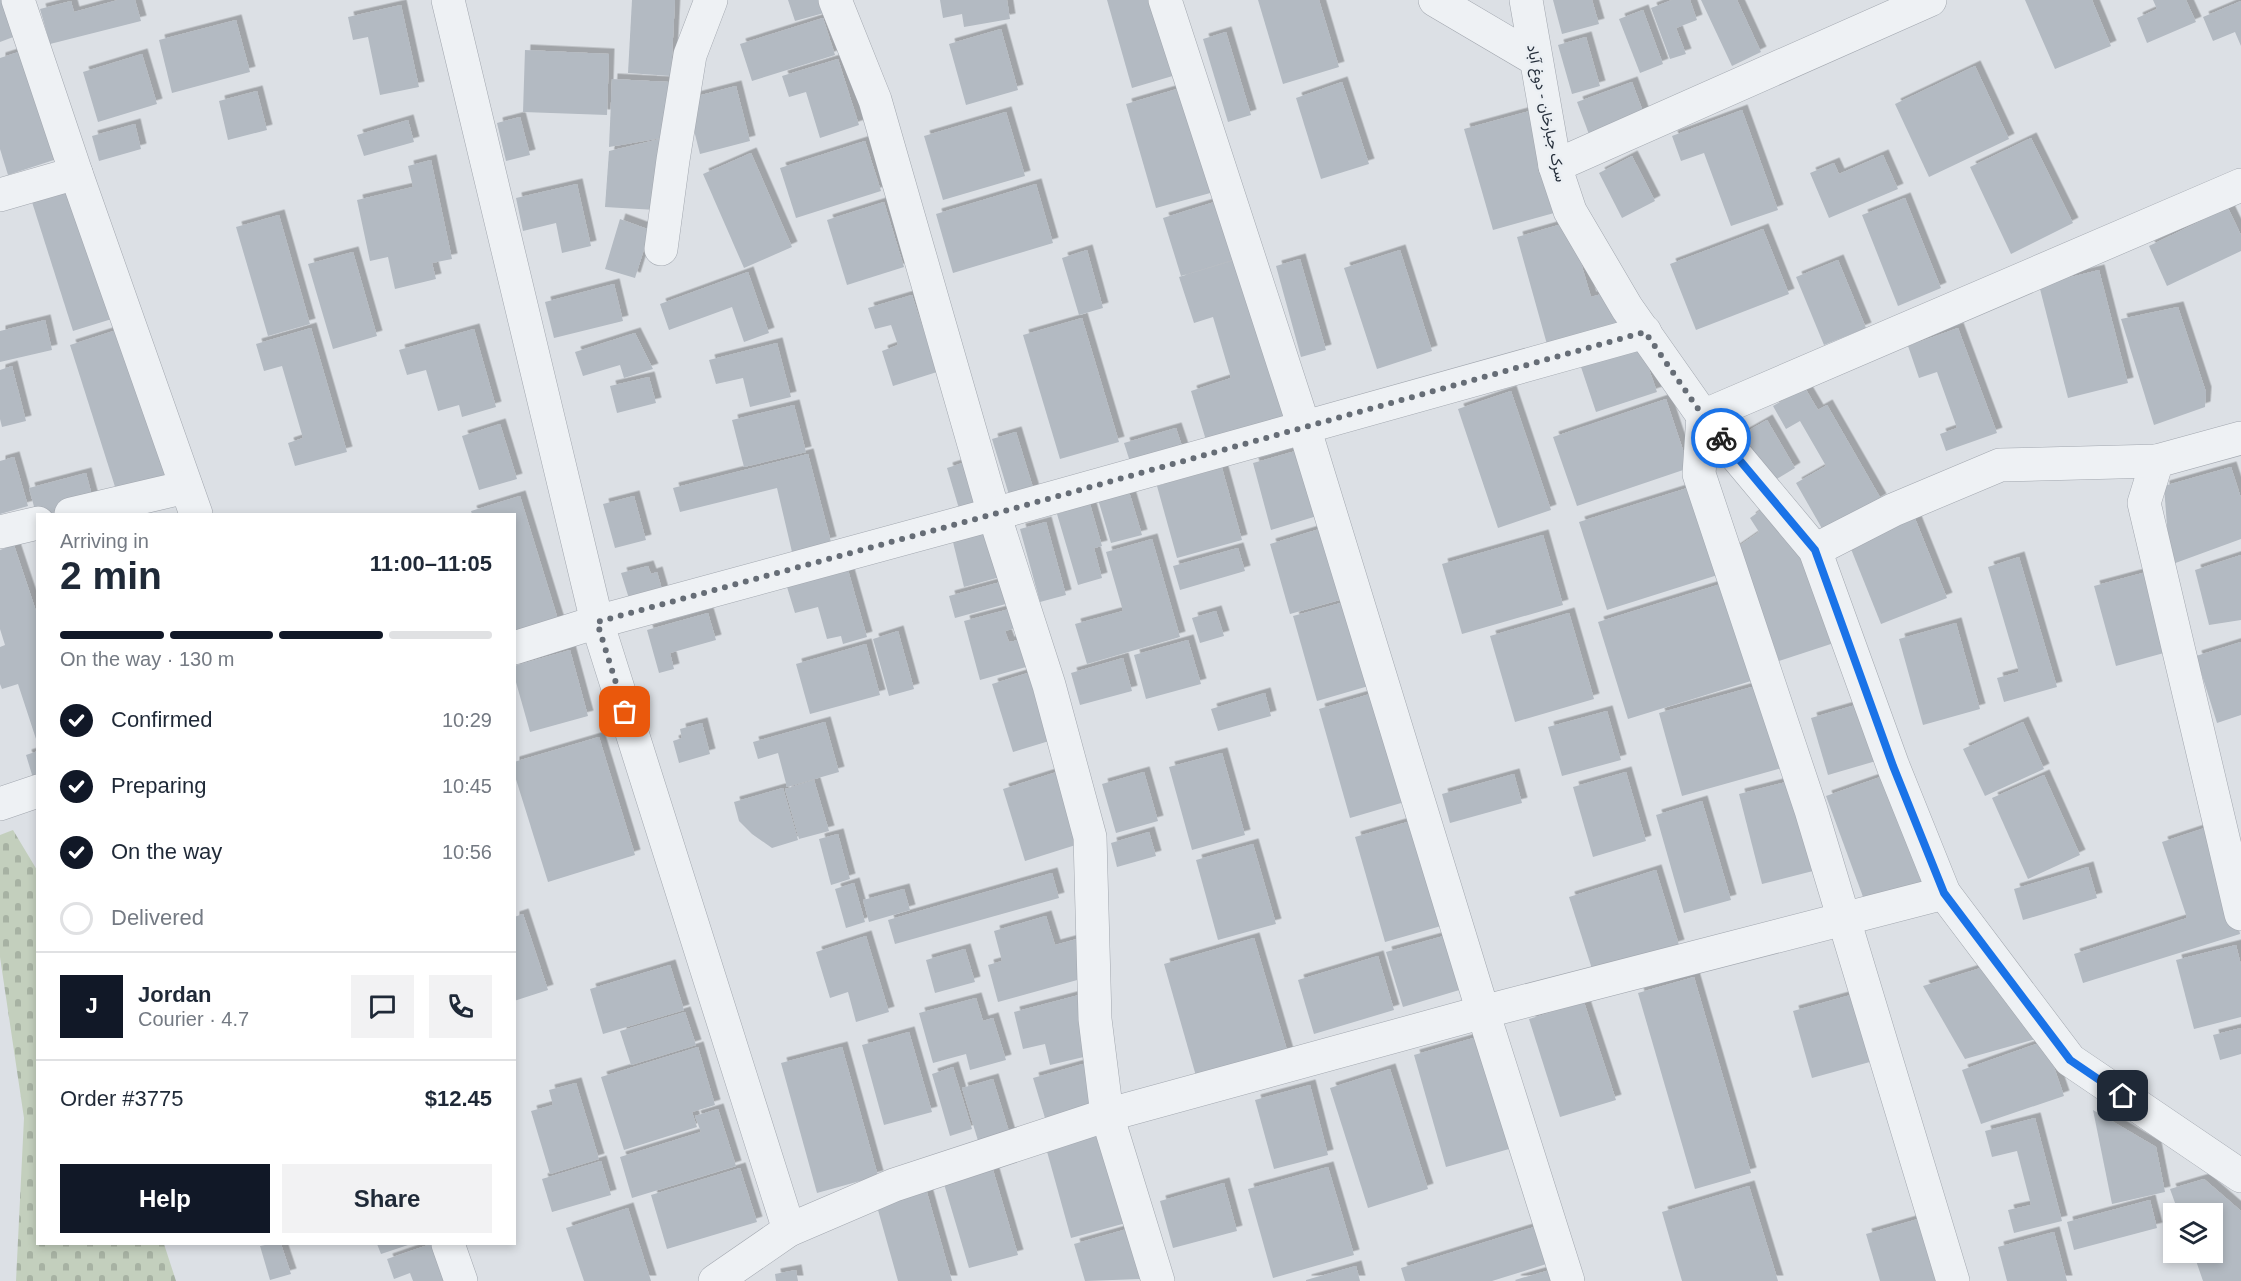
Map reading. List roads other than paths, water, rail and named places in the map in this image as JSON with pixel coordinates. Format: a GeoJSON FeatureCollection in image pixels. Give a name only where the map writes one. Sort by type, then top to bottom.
{"type":"FeatureCollection","features":[{"type":"Feature","properties":{"kind":"street"},"geometry":{"type":"LineString","coordinates":[[18,0],[191,501],[80,513]]}},
{"type":"Feature","properties":{"kind":"street"},"geometry":{"type":"LineString","coordinates":[[448,0],[597,622],[789,1230]]}},
{"type":"Feature","properties":{"kind":"street"},"geometry":{"type":"LineString","coordinates":[[661,249],[690,55],[711,0]]}},
{"type":"Feature","properties":{"kind":"street"},"geometry":{"type":"LineString","coordinates":[[835,0],[875,100],[994,514],[1049,685],[1090,837],[1095,1019],[1107,1115],[1158,1281]]}},
{"type":"Feature","properties":{"kind":"street"},"geometry":{"type":"LineString","coordinates":[[1165,0],[1304,427],[1568,1281]]}},
{"type":"Feature","properties":{"kind":"street"},"geometry":{"type":"LineString","coordinates":[[1435,0],[1535,59]]}},
{"type":"Feature","properties":{"kind":"street","name":"سرک جبارخان - دوغ آباد"},"geometry":{"type":"LineString","coordinates":[[1526,0],[1556,166],[1570,211],[1627,308],[1703,416],[1815,550],[1893,766],[1944,893],[2070,1060],[2241,1176]]}},
{"type":"Feature","properties":{"kind":"street"},"geometry":{"type":"LineString","coordinates":[[1556,166],[1930,0]]}},
{"type":"Feature","properties":{"kind":"street"},"geometry":{"type":"LineString","coordinates":[[0,195],[76,173]]}},
{"type":"Feature","properties":{"kind":"street"},"geometry":{"type":"LineString","coordinates":[[1953,1281],[1811,810],[1699,474],[1703,416],[2241,185]]}},
{"type":"Feature","properties":{"kind":"street"},"geometry":{"type":"LineString","coordinates":[[516,647],[597,622],[1645,332]]}},
{"type":"Feature","properties":{"kind":"street"},"geometry":{"type":"LineString","coordinates":[[1815,550],[1893,510],[2000,465],[2157,461],[2241,438]]}},
{"type":"Feature","properties":{"kind":"street"},"geometry":{"type":"LineString","coordinates":[[2157,461],[2144,503],[2241,914]]}},
{"type":"Feature","properties":{"kind":"street"},"geometry":{"type":"LineString","coordinates":[[0,532],[36,523]]}},
{"type":"Feature","properties":{"kind":"street"},"geometry":{"type":"LineString","coordinates":[[0,804],[36,792]]}},
{"type":"Feature","properties":{"kind":"street"},"geometry":{"type":"LineString","coordinates":[[715,1281],[753,1268],[789,1230],[894,1185],[1107,1115],[1483,1012],[1944,893]]}},
{"type":"Feature","properties":{"kind":"street"},"geometry":{"type":"LineString","coordinates":[[448,1245],[460,1281]]}}]}
